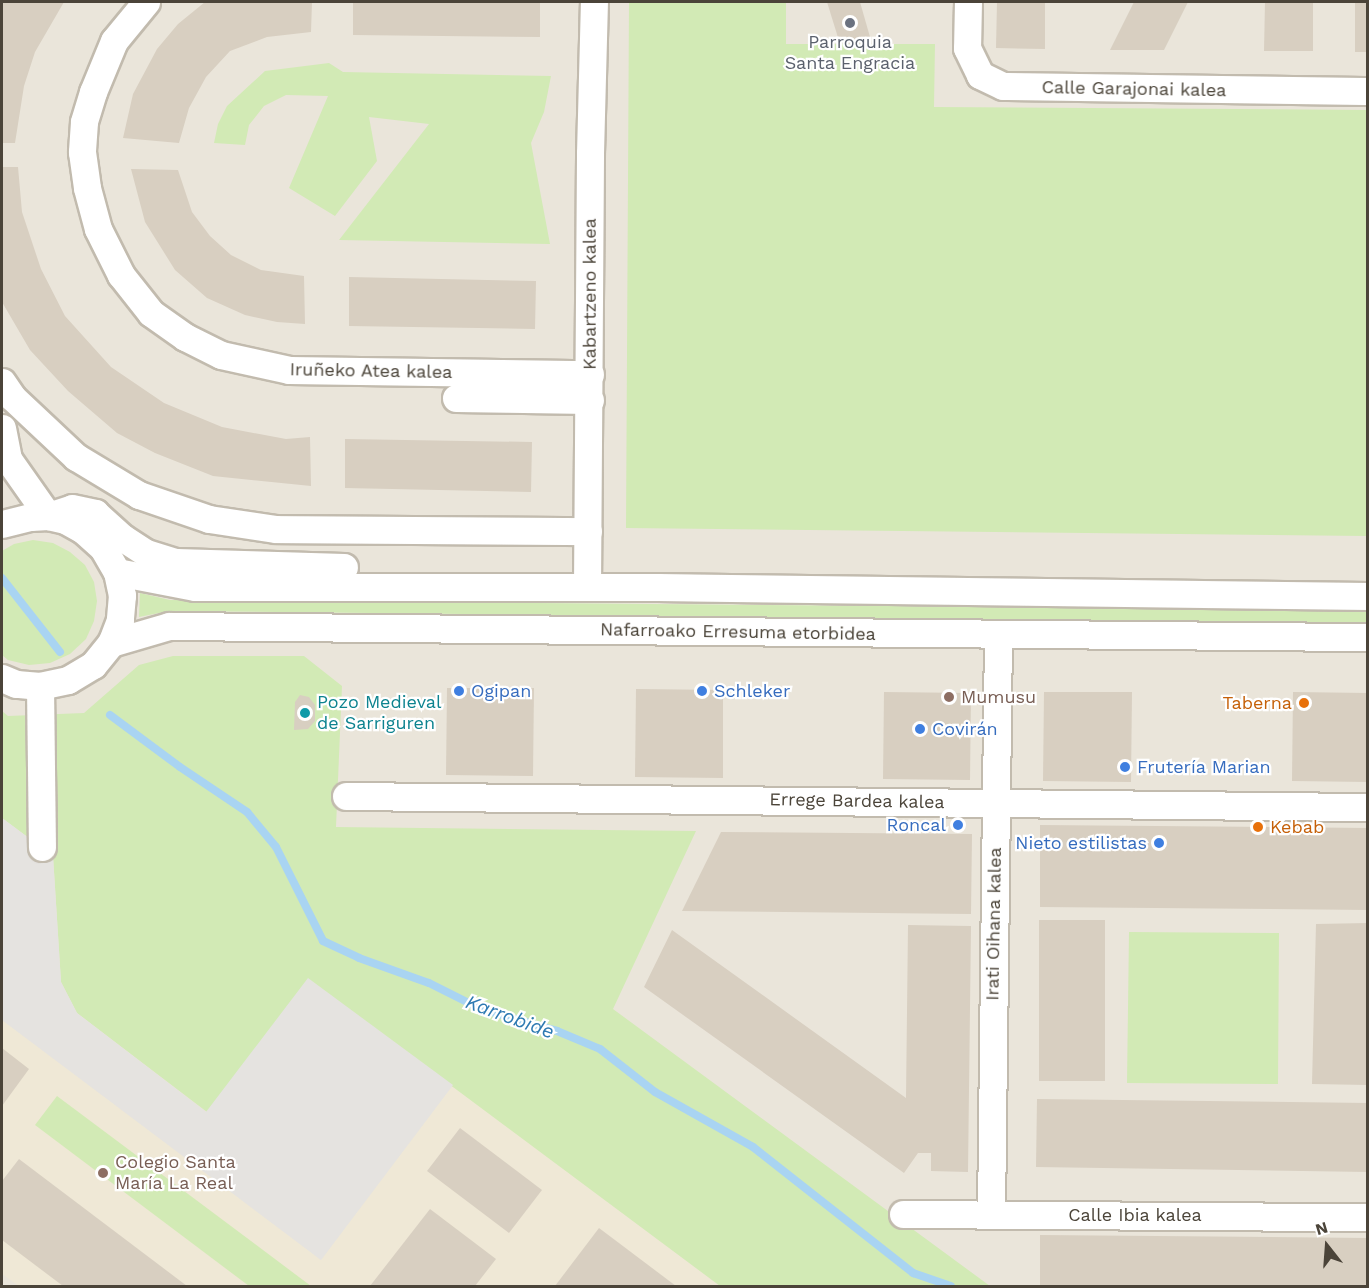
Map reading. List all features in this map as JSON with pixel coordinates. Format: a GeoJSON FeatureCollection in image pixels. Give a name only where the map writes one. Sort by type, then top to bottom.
{"type":"FeatureCollection","features":[{"type":"Feature","properties":{"kind":"street","name":"Iruñeko Atea kalea"},"geometry":{"type":"LineString","coordinates":[[146,2],[114,41],[84,122],[82,152],[87,188],[98,229],[121,275],[151,313],[185,337],[221,355],[289,370],[590,387]]}},
{"type":"Feature","properties":{"kind":"street","name":"Kabartzeno kalea"},"geometry":{"type":"LineString","coordinates":[[587,587],[590,153],[594,2]]}},
{"type":"Feature","properties":{"kind":"street","name":"Calle Garajonai kalea"},"geometry":{"type":"LineString","coordinates":[[968,2],[967,48],[980,75],[1003,86],[1368,91]]}},
{"type":"Feature","properties":{"kind":"street"},"geometry":{"type":"LineString","coordinates":[[2,382],[12,397],[76,457],[139,495],[209,519],[276,529],[588,531]]}},
{"type":"Feature","properties":{"kind":"street"},"geometry":{"type":"LineString","coordinates":[[456,398],[590,387]]}},
{"type":"Feature","properties":{"kind":"street"},"geometry":{"type":"LineString","coordinates":[[2,428],[8,459],[48,516],[65,520],[83,530],[103,548],[117,572],[122,595],[120,620],[111,643],[93,665],[68,680],[40,686],[16,684],[2,678]]}},
{"type":"Feature","properties":{"kind":"street"},"geometry":{"type":"LineString","coordinates":[[2,525],[31,517],[48,516],[72,508],[95,513],[123,538],[146,553],[176,562],[498,570],[532,587]]}},
{"type":"Feature","properties":{"kind":"street"},"geometry":{"type":"LineString","coordinates":[[117,572],[195,587],[341,585],[1368,596]]}},
{"type":"Feature","properties":{"kind":"street","name":"Nafarroako Erresuma etorbidea"},"geometry":{"type":"LineString","coordinates":[[111,643],[169,626],[1368,638]]}},
{"type":"Feature","properties":{"kind":"street","name":"Irati Oihana kalea"},"geometry":{"type":"LineString","coordinates":[[991,1214],[998,634]]}},
{"type":"Feature","properties":{"kind":"street"},"geometry":{"type":"LineString","coordinates":[[40,686],[42,847]]}},
{"type":"Feature","properties":{"kind":"street","name":"Errege Bardea kalea"},"geometry":{"type":"LineString","coordinates":[[346,796],[1368,807]]}},
{"type":"Feature","properties":{"kind":"street","name":"Calle Ibia kalea"},"geometry":{"type":"LineString","coordinates":[[903,1214],[1368,1217]]}},
{"type":"Feature","properties":{"kind":"shaded area"},"geometry":{"type":"Polygon","coordinates":[[[2,2],[1367,2],[1367,1286],[2,1286],[2,2]]]}},
{"type":"Feature","properties":{"kind":"shaded area"},"geometry":{"type":"Polygon","coordinates":[[[2,818],[53,856],[61,982],[77,1013],[206,1112],[308,978],[453,1085],[321,1260],[2,1020],[2,818]]]}},
{"type":"Feature","properties":{"kind":"shaded area","name":"Colegio Santa María La Real"},"geometry":{"type":"Polygon","coordinates":[[[2,1020],[321,1260],[453,1085],[720,1286],[19,1286],[2,1274],[2,1020]]]}},
{"type":"Feature","properties":{"kind":"green space"},"geometry":{"type":"Polygon","coordinates":[[[629,2],[786,2],[786,44],[935,44],[934,107],[1367,110],[1367,536],[626,528],[629,2]]]}},
{"type":"Feature","properties":{"kind":"green space"},"geometry":{"type":"Polygon","coordinates":[[[329,63],[343,72],[551,76],[544,112],[531,143],[550,244],[339,240],[429,124],[369,117],[377,161],[335,216],[289,188],[328,96],[286,95],[264,106],[249,125],[245,145],[214,143],[218,124],[227,106],[265,71],[329,63]]]}},
{"type":"Feature","properties":{"kind":"green space"},"geometry":{"type":"Polygon","coordinates":[[[33,540],[53,543],[70,552],[85,565],[94,582],[97,601],[94,621],[86,639],[70,654],[50,663],[29,665],[8,660],[2,655],[2,551],[14,544],[33,540]]]}},
{"type":"Feature","properties":{"kind":"green space"},"geometry":{"type":"Polygon","coordinates":[[[140,593],[170,600],[1368,610],[1367,623],[169,611],[139,617],[140,593]]]}},
{"type":"Feature","properties":{"kind":"green space"},"geometry":{"type":"Polygon","coordinates":[[[173,656],[304,656],[342,686],[336,827],[696,831],[613,1009],[990,1286],[720,1286],[308,979],[207,1112],[77,1013],[61,982],[53,856],[2,818],[2,711],[8,716],[84,713],[139,665],[173,656]]]}},
{"type":"Feature","properties":{"kind":"green space"},"geometry":{"type":"Polygon","coordinates":[[[1129,932],[1279,933],[1278,1084],[1127,1083],[1129,932]]]}},
{"type":"Feature","properties":{"kind":"green space"},"geometry":{"type":"Polygon","coordinates":[[[57,1096],[311,1286],[249,1286],[35,1125],[57,1096]]]}},
{"type":"Feature","properties":{"kind":"building"},"geometry":{"type":"Polygon","coordinates":[[[2,2],[64,2],[35,52],[24,86],[15,143],[2,143],[2,2]]]}},
{"type":"Feature","properties":{"kind":"building"},"geometry":{"type":"Polygon","coordinates":[[[205,2],[312,2],[311,32],[267,37],[230,51],[206,77],[189,108],[179,143],[123,138],[133,94],[157,49],[178,24],[205,2]]]}},
{"type":"Feature","properties":{"kind":"building"},"geometry":{"type":"Polygon","coordinates":[[[353,2],[540,2],[540,37],[353,35],[353,2]]]}},
{"type":"Feature","properties":{"kind":"building","name":"Parroquia Santa Engracia"},"geometry":{"type":"Polygon","coordinates":[[[827,2],[860,2],[872,44],[840,44],[827,2]]]}},
{"type":"Feature","properties":{"kind":"building"},"geometry":{"type":"Polygon","coordinates":[[[997,2],[1045,2],[1045,49],[996,48],[997,2]]]}},
{"type":"Feature","properties":{"kind":"building"},"geometry":{"type":"Polygon","coordinates":[[[1134,2],[1188,2],[1164,50],[1110,50],[1134,2]]]}},
{"type":"Feature","properties":{"kind":"building"},"geometry":{"type":"Polygon","coordinates":[[[1265,2],[1313,2],[1313,51],[1264,51],[1265,2]]]}},
{"type":"Feature","properties":{"kind":"building"},"geometry":{"type":"Polygon","coordinates":[[[1355,2],[1368,2],[1368,52],[1355,52],[1355,2]]]}},
{"type":"Feature","properties":{"kind":"building"},"geometry":{"type":"Polygon","coordinates":[[[2,167],[18,167],[22,212],[41,269],[65,316],[111,367],[164,403],[222,427],[286,439],[310,437],[311,486],[213,476],[155,453],[117,433],[68,391],[30,350],[2,302],[2,167]]]}},
{"type":"Feature","properties":{"kind":"building"},"geometry":{"type":"Polygon","coordinates":[[[131,169],[178,170],[192,212],[210,236],[231,255],[261,270],[304,276],[305,324],[277,322],[245,315],[207,298],[175,270],[145,222],[131,169]]]}},
{"type":"Feature","properties":{"kind":"building"},"geometry":{"type":"Polygon","coordinates":[[[349,277],[536,281],[535,329],[349,326],[349,277]]]}},
{"type":"Feature","properties":{"kind":"building"},"geometry":{"type":"Polygon","coordinates":[[[345,439],[532,442],[531,492],[345,488],[345,439]]]}},
{"type":"Feature","properties":{"kind":"building"},"geometry":{"type":"Polygon","coordinates":[[[447,688],[534,688],[533,776],[446,775],[447,688]]]}},
{"type":"Feature","properties":{"kind":"building"},"geometry":{"type":"Polygon","coordinates":[[[636,689],[723,690],[723,778],[635,777],[636,689]]]}},
{"type":"Feature","properties":{"kind":"building"},"geometry":{"type":"Polygon","coordinates":[[[884,692],[971,693],[970,780],[883,779],[884,692]]]}},
{"type":"Feature","properties":{"kind":"building"},"geometry":{"type":"Polygon","coordinates":[[[1044,692],[1132,692],[1131,782],[1043,781],[1044,692]]]}},
{"type":"Feature","properties":{"kind":"building"},"geometry":{"type":"Polygon","coordinates":[[[1293,692],[1368,693],[1368,782],[1292,781],[1293,692]]]}},
{"type":"Feature","properties":{"kind":"building","name":"Pozo Medieval de Sarriguren"},"geometry":{"type":"Polygon","coordinates":[[[300,695],[309,697],[315,705],[315,721],[308,729],[294,730],[295,702],[300,695]]]}},
{"type":"Feature","properties":{"kind":"building"},"geometry":{"type":"Polygon","coordinates":[[[1040,825],[1368,828],[1368,910],[1040,907],[1040,825]]]}},
{"type":"Feature","properties":{"kind":"building"},"geometry":{"type":"Polygon","coordinates":[[[721,832],[972,834],[971,914],[682,911],[721,832]]]}},
{"type":"Feature","properties":{"kind":"building"},"geometry":{"type":"Polygon","coordinates":[[[1039,920],[1105,920],[1105,1081],[1039,1081],[1039,920]]]}},
{"type":"Feature","properties":{"kind":"building"},"geometry":{"type":"Polygon","coordinates":[[[1368,923],[1368,1085],[1312,1084],[1316,924],[1368,923]]]}},
{"type":"Feature","properties":{"kind":"building"},"geometry":{"type":"Polygon","coordinates":[[[908,925],[971,926],[968,1172],[931,1171],[931,1153],[918,1153],[904,1173],[644,987],[672,930],[906,1098],[908,925]]]}},
{"type":"Feature","properties":{"kind":"building"},"geometry":{"type":"Polygon","coordinates":[[[2,1048],[29,1069],[2,1106],[2,1048]]]}},
{"type":"Feature","properties":{"kind":"building"},"geometry":{"type":"Polygon","coordinates":[[[1037,1099],[1368,1103],[1368,1172],[1036,1167],[1037,1099]]]}},
{"type":"Feature","properties":{"kind":"building"},"geometry":{"type":"Polygon","coordinates":[[[460,1128],[542,1190],[509,1233],[427,1171],[460,1128]]]}},
{"type":"Feature","properties":{"kind":"building"},"geometry":{"type":"Polygon","coordinates":[[[19,1159],[187,1286],[63,1286],[2,1240],[2,1181],[19,1159]]]}},
{"type":"Feature","properties":{"kind":"building"},"geometry":{"type":"Polygon","coordinates":[[[430,1209],[496,1259],[475,1286],[370,1286],[430,1209]]]}},
{"type":"Feature","properties":{"kind":"building"},"geometry":{"type":"Polygon","coordinates":[[[599,1228],[676,1286],[555,1286],[599,1228]]]}},
{"type":"Feature","properties":{"kind":"building"},"geometry":{"type":"Polygon","coordinates":[[[1040,1235],[1368,1238],[1368,1286],[1040,1286],[1040,1235]]]}},
{"type":"Feature","properties":{"kind":"waterway","name":"Karrobide"},"geometry":{"type":"LineString","coordinates":[[2,578],[60,652]]}},
{"type":"Feature","properties":{"kind":"waterway","name":"Karrobide"},"geometry":{"type":"LineString","coordinates":[[110,715],[180,767],[247,812],[276,847],[323,941],[359,958],[429,983],[481,1009],[557,1031],[600,1049],[655,1092],[753,1147],[913,1273],[951,1286]]}},
{"type":"Feature","properties":{"kind":"place","name":"Parroquia Santa Engracia"},"geometry":{"type":"Point","coordinates":[850,23]}},
{"type":"Feature","properties":{"kind":"place","name":"Ogipan"},"geometry":{"type":"Point","coordinates":[459,691]}},
{"type":"Feature","properties":{"kind":"place","name":"Schleker"},"geometry":{"type":"Point","coordinates":[702,691]}},
{"type":"Feature","properties":{"kind":"place","name":"Mumusu"},"geometry":{"type":"Point","coordinates":[949,697]}},
{"type":"Feature","properties":{"kind":"place","name":"Taberna"},"geometry":{"type":"Point","coordinates":[1304,703]}},
{"type":"Feature","properties":{"kind":"place","name":"Pozo Medieval de Sarriguren"},"geometry":{"type":"Point","coordinates":[305,713]}},
{"type":"Feature","properties":{"kind":"place","name":"Covirán"},"geometry":{"type":"Point","coordinates":[920,729]}},
{"type":"Feature","properties":{"kind":"place","name":"Frutería Marian"},"geometry":{"type":"Point","coordinates":[1125,767]}},
{"type":"Feature","properties":{"kind":"place","name":"Roncal"},"geometry":{"type":"Point","coordinates":[958,825]}},
{"type":"Feature","properties":{"kind":"place","name":"Kebab"},"geometry":{"type":"Point","coordinates":[1258,827]}},
{"type":"Feature","properties":{"kind":"place","name":"Nieto estilistas"},"geometry":{"type":"Point","coordinates":[1159,843]}},
{"type":"Feature","properties":{"kind":"place","name":"Colegio Santa María La Real"},"geometry":{"type":"Point","coordinates":[103,1173]}}]}
